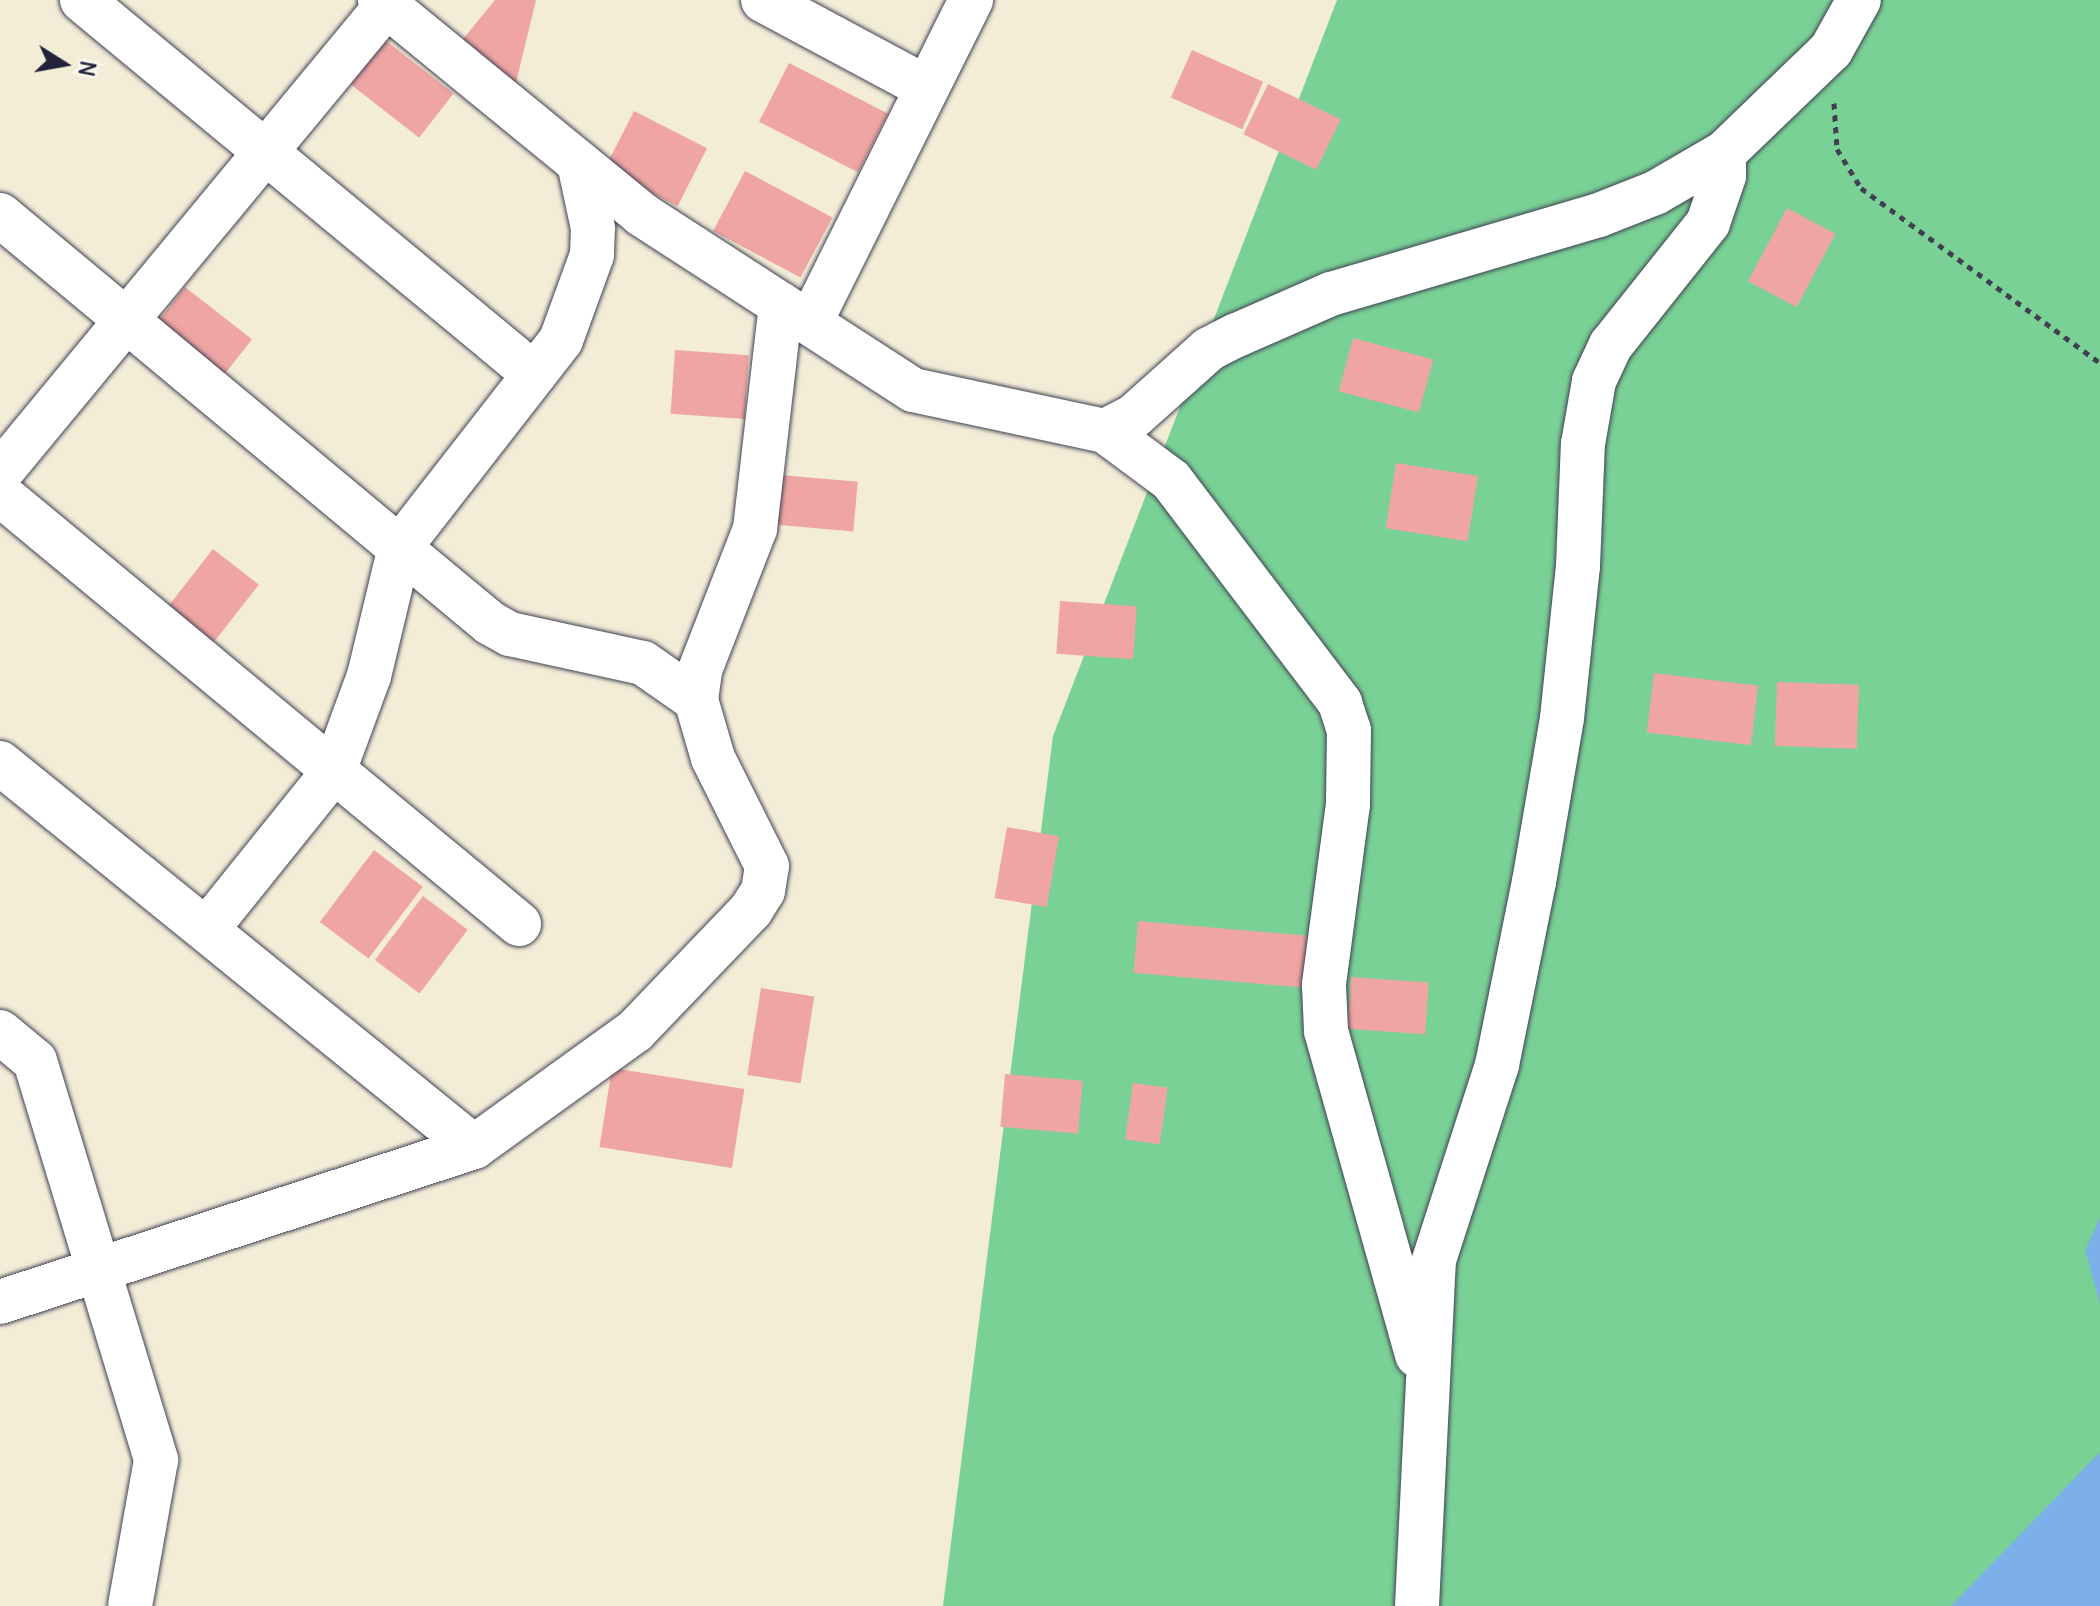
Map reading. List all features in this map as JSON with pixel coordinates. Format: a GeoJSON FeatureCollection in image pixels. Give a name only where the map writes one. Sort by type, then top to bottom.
{"type":"FeatureCollection","features":[{"type":"Feature","properties":{"kind":"street"},"geometry":{"type":"LineString","coordinates":[[82,0],[534,374]]}},
{"type":"Feature","properties":{"kind":"street"},"geometry":{"type":"LineString","coordinates":[[763,0],[927,88]]}},
{"type":"Feature","properties":{"kind":"street"},"geometry":{"type":"LineString","coordinates":[[0,1302],[474,1147],[635,1031],[751,910],[763,891],[767,866],[713,758],[696,700],[700,670],[755,529],[796,314],[927,88],[971,0]]}},
{"type":"Feature","properties":{"kind":"street"},"geometry":{"type":"LineString","coordinates":[[1105,431],[1133,417],[1209,349],[1237,335],[1345,289],[1599,215],[1655,193],[1724,153],[1831,50],[1859,0]]}},
{"type":"Feature","properties":{"kind":"street"},"geometry":{"type":"LineString","coordinates":[[0,473],[386,2],[641,214],[933,398],[1105,431],[1171,480],[1320,671],[1345,717],[1348,804],[1324,985],[1326,1031],[1426,1388]]}},
{"type":"Feature","properties":{"kind":"street"},"geometry":{"type":"LineString","coordinates":[[1417,1606],[1434,1260],[1497,1065],[1559,733],[1578,566],[1583,444],[1594,381],[1611,345],[1708,223],[1724,176],[1724,153]]}},
{"type":"Feature","properties":{"kind":"street"},"geometry":{"type":"LineString","coordinates":[[207,929],[334,771],[369,676],[400,547],[561,340],[592,255],[593,228],[579,163]]}},
{"type":"Feature","properties":{"kind":"street"},"geometry":{"type":"LineString","coordinates":[[0,215],[490,623],[510,634],[643,663],[696,700]]}},
{"type":"Feature","properties":{"kind":"street"},"geometry":{"type":"LineString","coordinates":[[0,494],[519,924]]}},
{"type":"Feature","properties":{"kind":"street"},"geometry":{"type":"LineString","coordinates":[[0,763],[474,1147]]}},
{"type":"Feature","properties":{"kind":"street"},"geometry":{"type":"LineString","coordinates":[[0,1032],[35,1061],[156,1460],[130,1606]]}},
{"type":"Feature","properties":{"kind":"path"},"geometry":{"type":"LineString","coordinates":[[1831,50],[1837,149],[1861,188],[2100,363]]}},
{"type":"Feature","properties":{"kind":"green space"},"geometry":{"type":"Polygon","coordinates":[[[1337,0],[2100,0],[2100,1606],[943,1606],[1053,736],[1337,0]]]}},
{"type":"Feature","properties":{"kind":"water"},"geometry":{"type":"Polygon","coordinates":[[[2100,1218],[2100,1304],[2085,1250],[2100,1218]]]}},
{"type":"Feature","properties":{"kind":"water"},"geometry":{"type":"Polygon","coordinates":[[[2100,1452],[2100,1606],[1951,1606],[2100,1452]]]}},
{"type":"Feature","properties":{"kind":"building"},"geometry":{"type":"Polygon","coordinates":[[[495,0],[536,0],[514,91],[459,44],[495,0]]]}},
{"type":"Feature","properties":{"kind":"building"},"geometry":{"type":"Polygon","coordinates":[[[385,40],[454,94],[419,138],[351,84],[385,40]]]}},
{"type":"Feature","properties":{"kind":"building"},"geometry":{"type":"Polygon","coordinates":[[[1192,50],[1263,82],[1242,129],[1171,98],[1192,50]]]}},
{"type":"Feature","properties":{"kind":"building"},"geometry":{"type":"Polygon","coordinates":[[[789,63],[888,113],[858,172],[759,122],[789,63]]]}},
{"type":"Feature","properties":{"kind":"building"},"geometry":{"type":"Polygon","coordinates":[[[1268,84],[1341,120],[1316,170],[1243,134],[1268,84]]]}},
{"type":"Feature","properties":{"kind":"building"},"geometry":{"type":"Polygon","coordinates":[[[634,111],[707,148],[678,206],[604,169],[634,111]]]}},
{"type":"Feature","properties":{"kind":"building"},"geometry":{"type":"Polygon","coordinates":[[[745,171],[832,217],[800,278],[713,231],[745,171]]]}},
{"type":"Feature","properties":{"kind":"building"},"geometry":{"type":"Polygon","coordinates":[[[1787,208],[1836,234],[1797,307],[1748,281],[1787,208]]]}},
{"type":"Feature","properties":{"kind":"building"},"geometry":{"type":"Polygon","coordinates":[[[185,287],[252,339],[221,380],[154,327],[185,287]]]}},
{"type":"Feature","properties":{"kind":"building"},"geometry":{"type":"Polygon","coordinates":[[[1353,338],[1433,359],[1419,413],[1339,391],[1353,338]]]}},
{"type":"Feature","properties":{"kind":"building"},"geometry":{"type":"Polygon","coordinates":[[[675,350],[749,355],[744,419],[671,414],[675,350]]]}},
{"type":"Feature","properties":{"kind":"building"},"geometry":{"type":"Polygon","coordinates":[[[1396,463],[1478,476],[1468,541],[1386,528],[1396,463]]]}},
{"type":"Feature","properties":{"kind":"building"},"geometry":{"type":"Polygon","coordinates":[[[781,475],[858,482],[853,532],[777,525],[781,475]]]}},
{"type":"Feature","properties":{"kind":"building"},"geometry":{"type":"Polygon","coordinates":[[[213,549],[259,585],[205,654],[159,618],[213,549]]]}},
{"type":"Feature","properties":{"kind":"building"},"geometry":{"type":"Polygon","coordinates":[[[1060,601],[1137,606],[1133,659],[1056,654],[1060,601]]]}},
{"type":"Feature","properties":{"kind":"building"},"geometry":{"type":"Polygon","coordinates":[[[1654,673],[1758,686],[1751,745],[1647,733],[1654,673]]]}},
{"type":"Feature","properties":{"kind":"building"},"geometry":{"type":"Polygon","coordinates":[[[1777,682],[1859,685],[1857,749],[1775,746],[1777,682]]]}},
{"type":"Feature","properties":{"kind":"building"},"geometry":{"type":"Polygon","coordinates":[[[1007,827],[1059,836],[1047,907],[994,898],[1007,827]]]}},
{"type":"Feature","properties":{"kind":"building"},"geometry":{"type":"Polygon","coordinates":[[[374,850],[423,887],[369,959],[320,922],[374,850]]]}},
{"type":"Feature","properties":{"kind":"building"},"geometry":{"type":"Polygon","coordinates":[[[423,896],[468,930],[420,994],[375,960],[423,896]]]}},
{"type":"Feature","properties":{"kind":"building"},"geometry":{"type":"Polygon","coordinates":[[[1138,921],[1307,936],[1303,988],[1133,973],[1138,921]]]}},
{"type":"Feature","properties":{"kind":"building"},"geometry":{"type":"Polygon","coordinates":[[[1351,977],[1429,982],[1425,1034],[1347,1029],[1351,977]]]}},
{"type":"Feature","properties":{"kind":"building"},"geometry":{"type":"Polygon","coordinates":[[[761,988],[814,996],[801,1083],[747,1075],[761,988]]]}},
{"type":"Feature","properties":{"kind":"building"},"geometry":{"type":"Polygon","coordinates":[[[612,1068],[744,1089],[732,1168],[599,1147],[612,1068]]]}},
{"type":"Feature","properties":{"kind":"building"},"geometry":{"type":"Polygon","coordinates":[[[1005,1074],[1083,1081],[1078,1134],[1000,1127],[1005,1074]]]}},
{"type":"Feature","properties":{"kind":"building"},"geometry":{"type":"Polygon","coordinates":[[[1133,1083],[1168,1088],[1160,1144],[1125,1139],[1133,1083]]]}}]}
